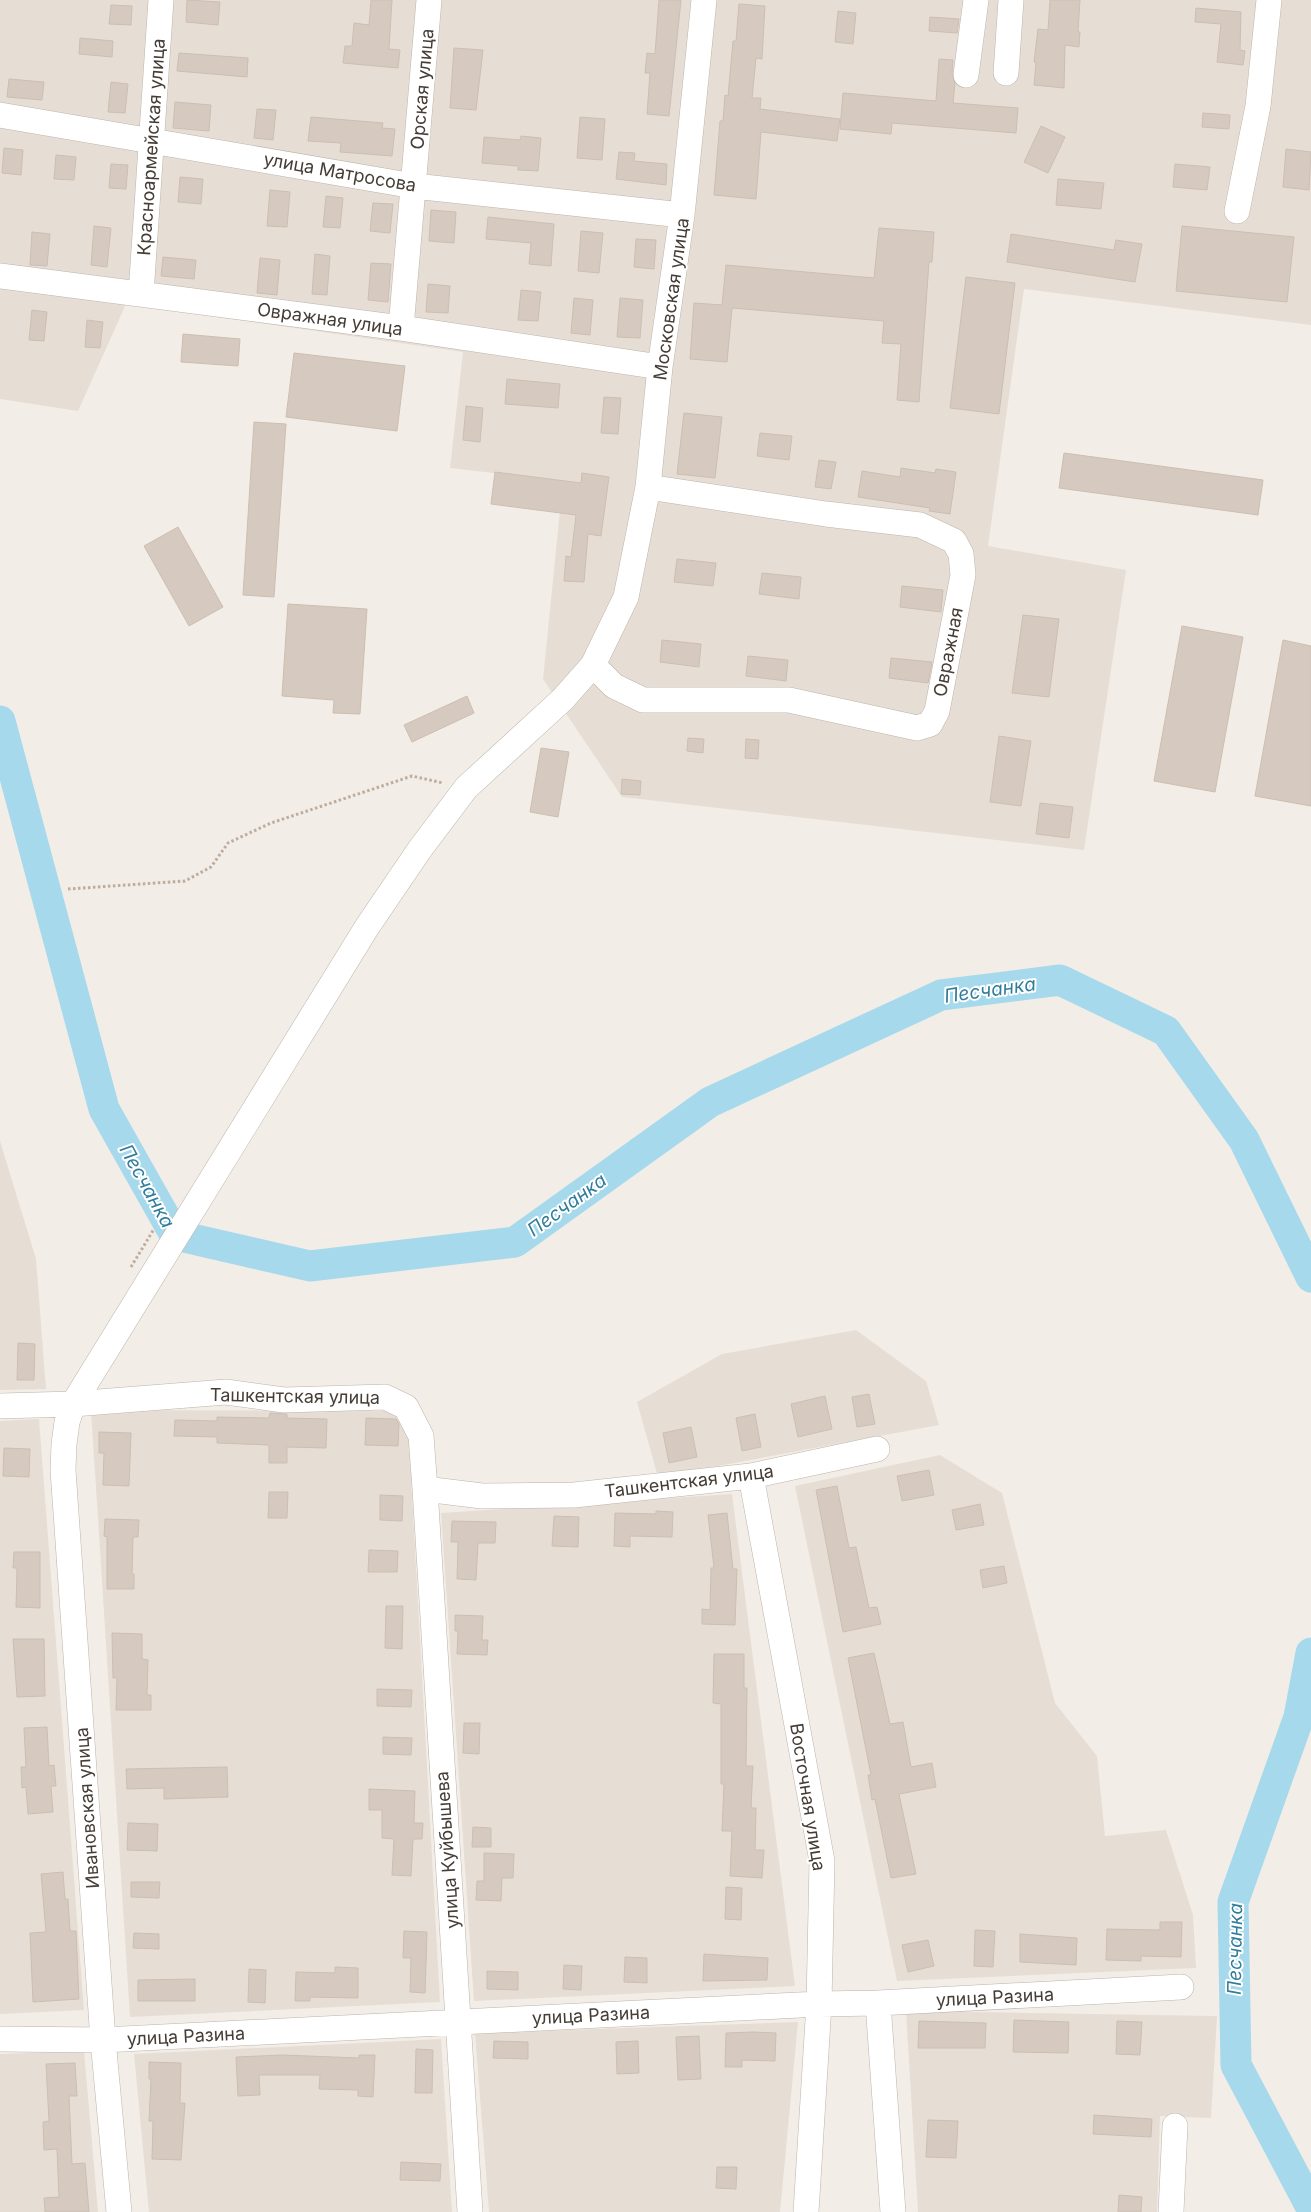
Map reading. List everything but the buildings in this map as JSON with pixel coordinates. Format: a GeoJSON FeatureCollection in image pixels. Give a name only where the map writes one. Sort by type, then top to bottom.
{"type":"FeatureCollection","features":[{"type":"Feature","properties":{"kind":"street","name":"Красноармейская улица"},"geometry":{"type":"LineString","coordinates":[[141,294],[161,0]]}},
{"type":"Feature","properties":{"kind":"street","name":"Орская улица"},"geometry":{"type":"LineString","coordinates":[[402,328],[429,0]]}},
{"type":"Feature","properties":{"kind":"street","name":"Московская улица"},"geometry":{"type":"LineString","coordinates":[[466,788],[563,699],[593,665],[626,596],[648,487],[660,367],[682,215],[704,0]]}},
{"type":"Feature","properties":{"kind":"street"},"geometry":{"type":"LineString","coordinates":[[966,75],[976,0]]}},
{"type":"Feature","properties":{"kind":"street"},"geometry":{"type":"LineString","coordinates":[[1006,73],[1010,0]]}},
{"type":"Feature","properties":{"kind":"street"},"geometry":{"type":"LineString","coordinates":[[1237,211],[1258,106],[1269,0]]}},
{"type":"Feature","properties":{"kind":"street","name":"улица Матросова"},"geometry":{"type":"LineString","coordinates":[[0,114],[414,186],[682,215]]}},
{"type":"Feature","properties":{"kind":"street","name":"Овражная улица"},"geometry":{"type":"LineString","coordinates":[[0,276],[402,328],[660,367]]}},
{"type":"Feature","properties":{"kind":"street","name":"Овражная"},"geometry":{"type":"LineString","coordinates":[[593,665],[614,686],[643,700],[789,700],[917,728],[930,724],[936,711],[963,575],[961,554],[954,541],[920,525],[826,514],[648,487]]}},
{"type":"Feature","properties":{"kind":"street","name":"Ивановская улица"},"geometry":{"type":"LineString","coordinates":[[119,2212],[103,2040],[63,1470],[67,1422],[73,1404],[367,927],[420,848],[466,788]]}},
{"type":"Feature","properties":{"kind":"street","name":"Ташкентская улица"},"geometry":{"type":"LineString","coordinates":[[0,1406],[73,1404],[226,1392],[284,1400],[385,1397],[406,1407],[421,1436],[425,1489],[482,1496],[574,1495],[751,1476],[877,1449]]}},
{"type":"Feature","properties":{"kind":"street","name":"Восточная улица"},"geometry":{"type":"LineString","coordinates":[[751,1476],[822,1861],[819,2004],[806,2212]]}},
{"type":"Feature","properties":{"kind":"street","name":"улица Куйбышева"},"geometry":{"type":"LineString","coordinates":[[425,1489],[470,2212]]}},
{"type":"Feature","properties":{"kind":"street","name":"улица Разина"},"geometry":{"type":"LineString","coordinates":[[0,2040],[103,2040],[819,2004],[878,2003],[1181,1986]]}},
{"type":"Feature","properties":{"kind":"street"},"geometry":{"type":"LineString","coordinates":[[878,2003],[893,2212]]}},
{"type":"Feature","properties":{"kind":"street"},"geometry":{"type":"LineString","coordinates":[[1171,2212],[1175,2126]]}},
{"type":"Feature","properties":{"kind":"path"},"geometry":{"type":"LineString","coordinates":[[68,889],[185,881],[211,867],[228,843],[271,822],[412,776],[466,788]]}},
{"type":"Feature","properties":{"kind":"shaded area"},"geometry":{"type":"Polygon","coordinates":[[[0,0],[1311,0],[1311,325],[1024,289],[988,546],[1126,570],[1084,850],[622,797],[543,679],[563,481],[450,468],[463,352],[126,304],[78,411],[0,399],[0,0]]]}},
{"type":"Feature","properties":{"kind":"shaded area"},"geometry":{"type":"Polygon","coordinates":[[[0,1141],[36,1259],[46,1389],[0,1390],[0,1141]]]}},
{"type":"Feature","properties":{"kind":"shaded area"},"geometry":{"type":"Polygon","coordinates":[[[856,1330],[926,1381],[939,1425],[658,1477],[637,1402],[722,1354],[856,1330]]]}},
{"type":"Feature","properties":{"kind":"shaded area"},"geometry":{"type":"Polygon","coordinates":[[[91,1410],[397,1411],[408,1422],[440,2002],[130,2017],[91,1410]]]}},
{"type":"Feature","properties":{"kind":"shaded area"},"geometry":{"type":"Polygon","coordinates":[[[39,1419],[84,2010],[0,2014],[0,1421],[39,1419]]]}},
{"type":"Feature","properties":{"kind":"shaded area"},"geometry":{"type":"Polygon","coordinates":[[[940,1455],[1002,1493],[1055,1703],[1097,1756],[1105,1836],[1166,1830],[1193,1915],[1196,1968],[897,1981],[795,1486],[940,1455]]]}},
{"type":"Feature","properties":{"kind":"shaded area"},"geometry":{"type":"Polygon","coordinates":[[[732,1494],[795,1986],[474,2001],[441,1513],[732,1494]]]}},
{"type":"Feature","properties":{"kind":"shaded area"},"geometry":{"type":"Polygon","coordinates":[[[906,2011],[1217,2016],[1211,2118],[1160,2116],[1157,2212],[918,2212],[906,2011]]]}},
{"type":"Feature","properties":{"kind":"shaded area"},"geometry":{"type":"Polygon","coordinates":[[[798,2022],[780,2212],[489,2212],[475,2033],[798,2022]]]}},
{"type":"Feature","properties":{"kind":"shaded area"},"geometry":{"type":"Polygon","coordinates":[[[441,2039],[452,2212],[149,2212],[134,2054],[441,2039]]]}},
{"type":"Feature","properties":{"kind":"shaded area"},"geometry":{"type":"Polygon","coordinates":[[[84,2051],[98,2212],[0,2212],[0,2054],[84,2051]]]}},
{"type":"Feature","properties":{"kind":"waterway","name":"Песчанка"},"geometry":{"type":"LineString","coordinates":[[0,721],[104,1109],[175,1235],[310,1266],[515,1242],[710,1102],[941,995],[1060,980],[1166,1031],[1244,1140],[1311,1277]]}},
{"type":"Feature","properties":{"kind":"waterway","name":"Песчанка"},"geometry":{"type":"LineString","coordinates":[[1311,1653],[1299,1717],[1233,1902],[1236,2065],[1311,2207]]}}]}
